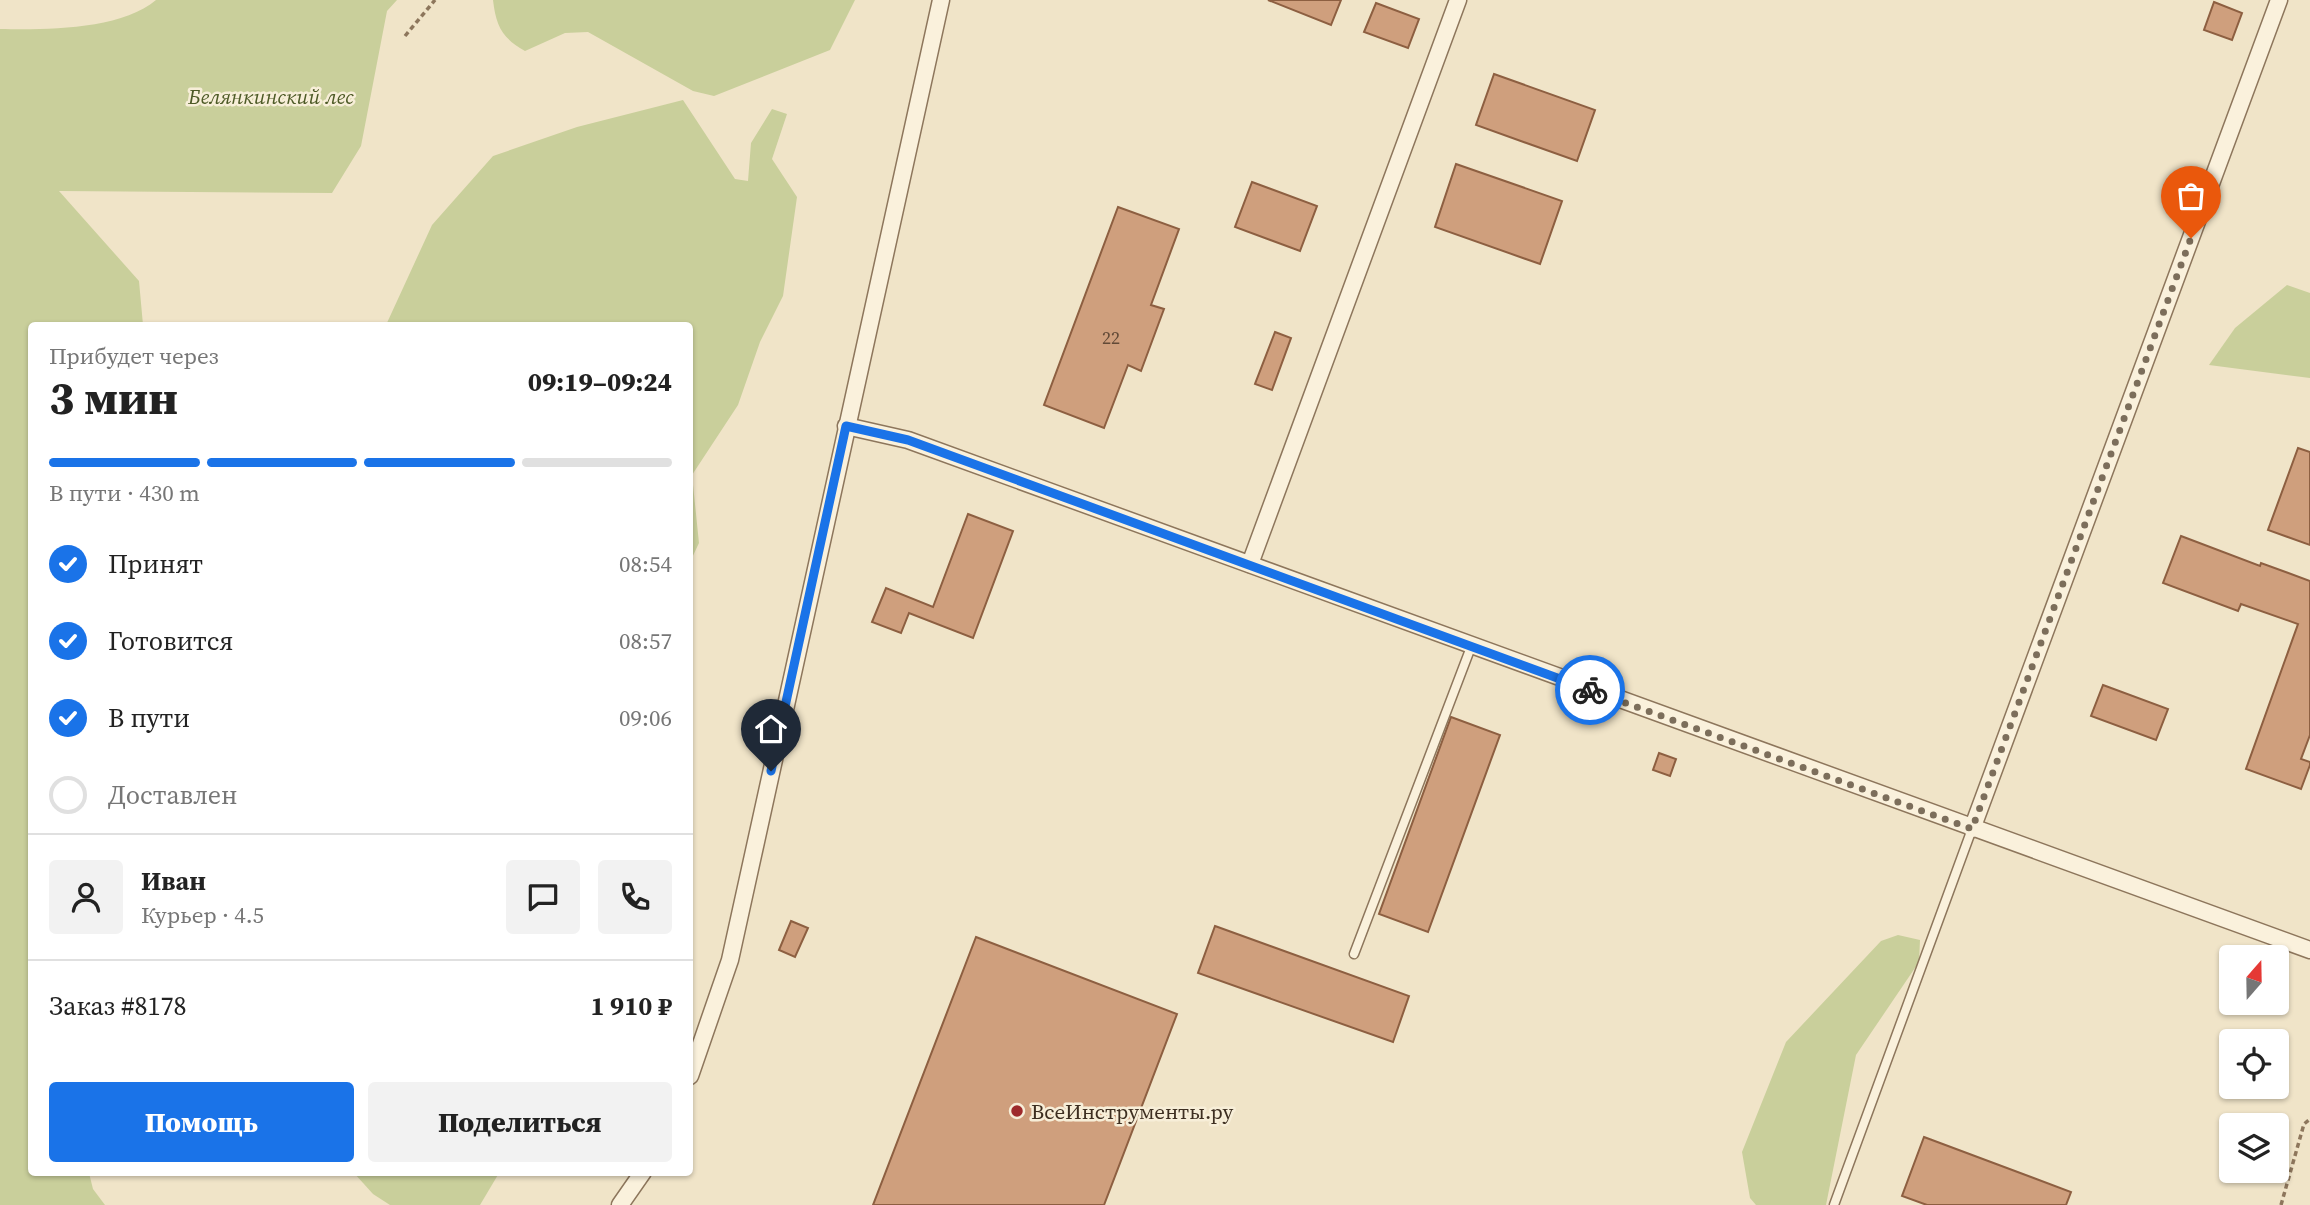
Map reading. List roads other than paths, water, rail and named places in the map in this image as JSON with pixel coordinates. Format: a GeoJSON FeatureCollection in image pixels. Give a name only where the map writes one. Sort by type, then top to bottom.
{"type":"FeatureCollection","features":[{"type":"Feature","properties":{"kind":"street"},"geometry":{"type":"LineString","coordinates":[[693,1067],[730,960],[941,0]]}},
{"type":"Feature","properties":{"kind":"street"},"geometry":{"type":"LineString","coordinates":[[1250,564],[1458,0]]}},
{"type":"Feature","properties":{"kind":"street"},"geometry":{"type":"LineString","coordinates":[[1972,829],[2279,0]]}},
{"type":"Feature","properties":{"kind":"street"},"geometry":{"type":"LineString","coordinates":[[846,426],[908,440],[2310,950]]}},
{"type":"Feature","properties":{"kind":"street"},"geometry":{"type":"LineString","coordinates":[[620,1205],[640,1176]]}},
{"type":"Feature","properties":{"kind":"lane"},"geometry":{"type":"LineString","coordinates":[[1354,954],[1471,647]]}},
{"type":"Feature","properties":{"kind":"lane"},"geometry":{"type":"LineString","coordinates":[[1834,1205],[1972,829]]}},
{"type":"Feature","properties":{"kind":"place","name":"ВсеИнструменты.ру"},"geometry":{"type":"Point","coordinates":[1017,1111]}},
{"type":"Feature","properties":{"kind":"park label","name":"Белянкинский лес"},"geometry":{"type":"Point","coordinates":[271,96]}}]}
